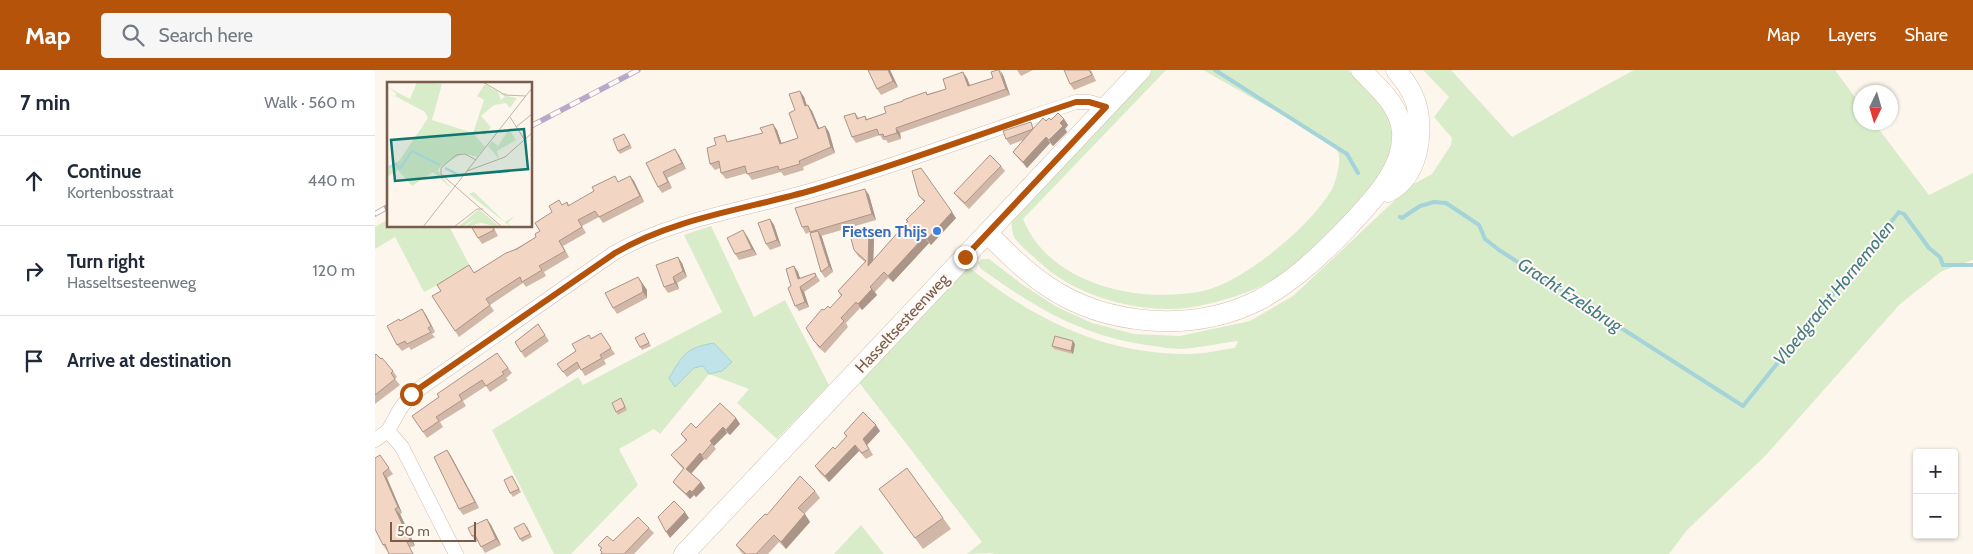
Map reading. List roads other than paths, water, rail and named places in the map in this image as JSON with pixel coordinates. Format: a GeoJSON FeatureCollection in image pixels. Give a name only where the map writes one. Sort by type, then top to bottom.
{"type":"FeatureCollection","features":[{"type":"Feature","properties":{"kind":"main road","name":"Hasseltsesteenweg"},"geometry":{"type":"LineString","coordinates":[[684,554],[1141,70]]}},
{"type":"Feature","properties":{"kind":"main road"},"geometry":{"type":"LineString","coordinates":[[987,234],[1047,287],[1076,302],[1110,315],[1147,321],[1189,319],[1223,314],[1257,301],[1292,278],[1320,255],[1375,198],[1394,170],[1401,150],[1402,131],[1399,114],[1387,96],[1361,70]]}},
{"type":"Feature","properties":{"kind":"main road"},"geometry":{"type":"LineString","coordinates":[[1375,198],[1394,189],[1408,174],[1417,155],[1420,129],[1416,103],[1409,87],[1396,70]]}},
{"type":"Feature","properties":{"kind":"street"},"geometry":{"type":"LineString","coordinates":[[375,440],[388,430],[411,394],[636,240],[684,224],[839,182],[1076,102],[1089,102],[1106,107]]}},
{"type":"Feature","properties":{"kind":"street"},"geometry":{"type":"LineString","coordinates":[[388,430],[402,446],[457,554]]}},
{"type":"Feature","properties":{"kind":"water"},"geometry":{"type":"Polygon","coordinates":[[[714,343],[732,362],[722,371],[709,374],[703,366],[694,368],[675,387],[669,378],[682,358],[697,347],[714,343]]]}},
{"type":"Feature","properties":{"kind":"waterway","name":"Gracht Ezelsbrug"},"geometry":{"type":"LineString","coordinates":[[1215,70],[1347,154],[1358,173]]}},
{"type":"Feature","properties":{"kind":"waterway","name":"Gracht Ezelsbrug"},"geometry":{"type":"LineString","coordinates":[[1400,217],[1402,218],[1420,206],[1434,202],[1446,203],[1479,225],[1485,239],[1499,250],[1743,406],[1899,212],[1904,214],[1929,248],[1940,257],[1943,265],[1973,265]]}},
{"type":"Feature","properties":{"kind":"railway"},"geometry":{"type":"LineString","coordinates":[[533,125],[638,70]]}},
{"type":"Feature","properties":{"kind":"railway"},"geometry":{"type":"LineString","coordinates":[[375,214],[387,207]]}},
{"type":"Feature","properties":{"kind":"place","name":"Fietsen Thijs"},"geometry":{"type":"Point","coordinates":[937,231]}},
{"type":"Feature","properties":{"kind":"water label","name":"Vloedgracht Hornemolen"},"geometry":{"type":"Point","coordinates":[1834,293]}}]}
